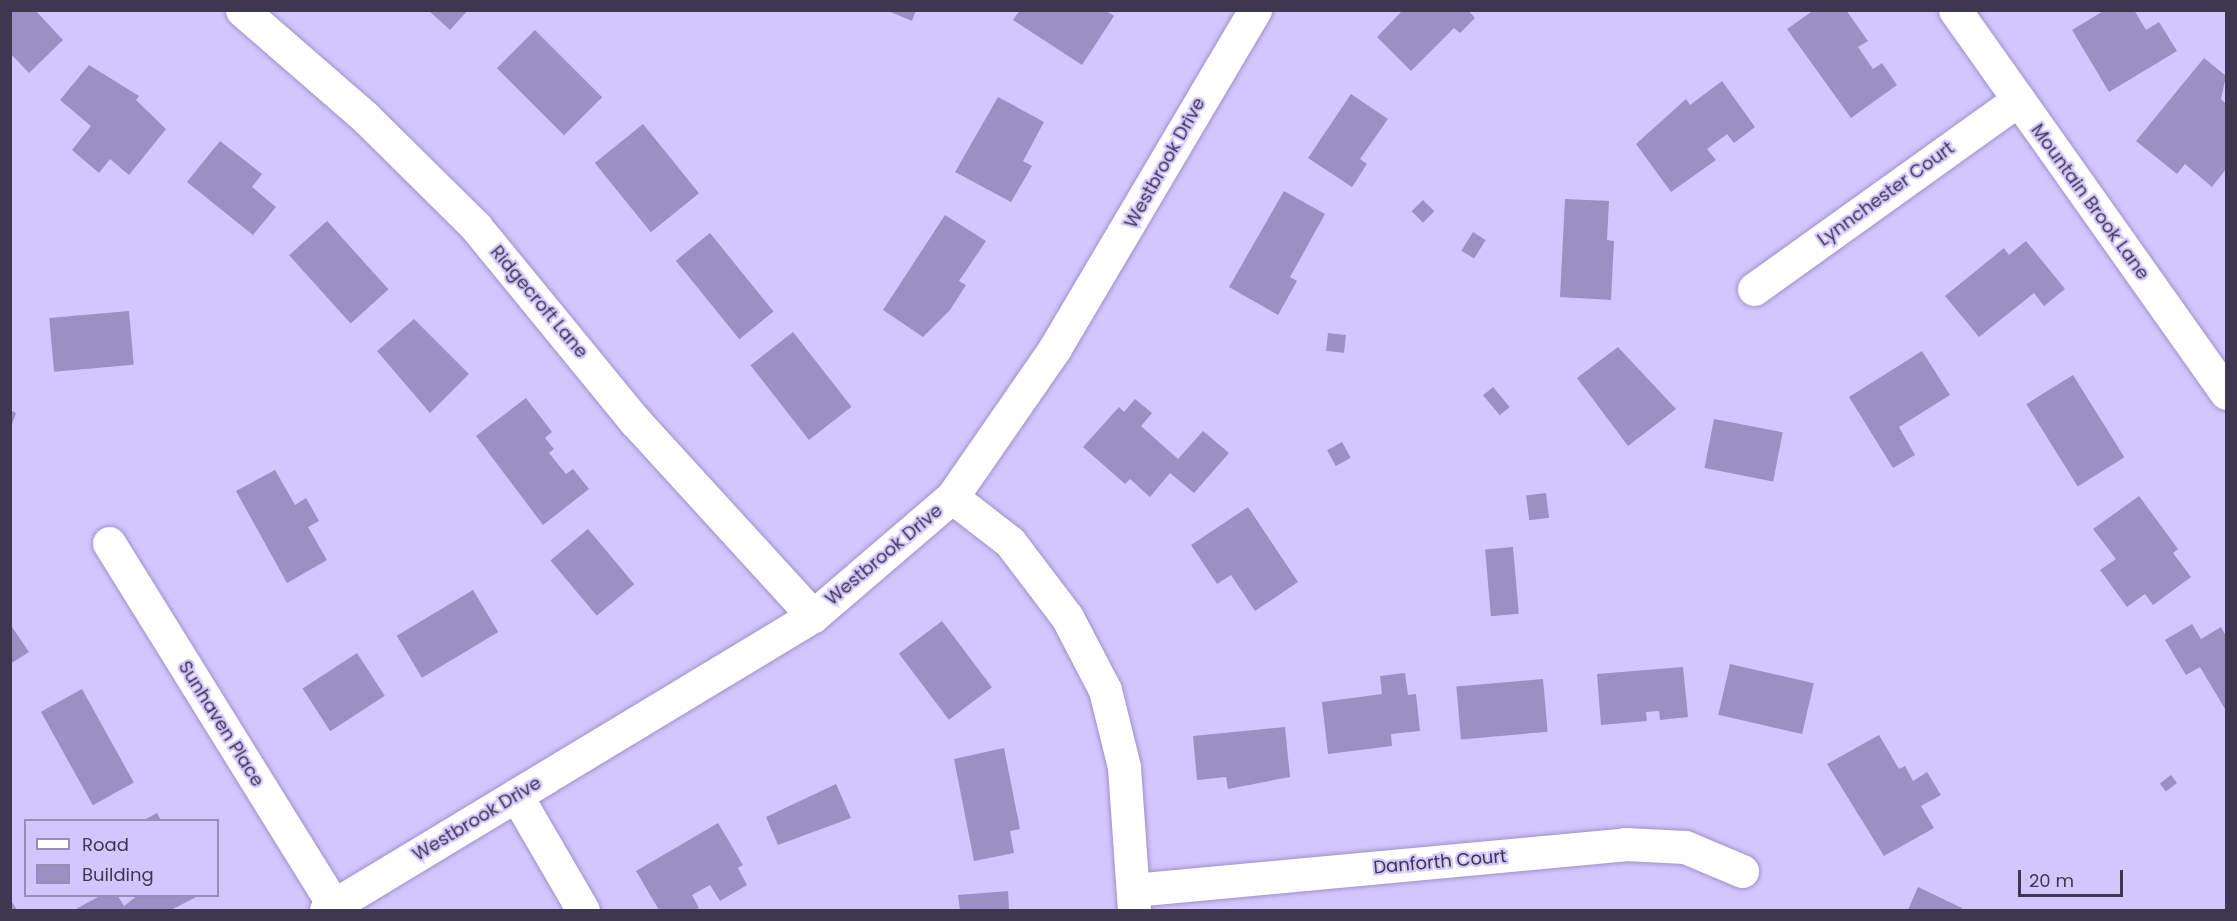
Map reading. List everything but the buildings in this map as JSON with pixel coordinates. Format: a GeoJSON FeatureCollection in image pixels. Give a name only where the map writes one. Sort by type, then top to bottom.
{"type":"FeatureCollection","features":[{"type":"Feature","properties":{"kind":"street","name":"Ridgecroft Lane"},"geometry":{"type":"LineString","coordinates":[[242,10],[365,117],[476,227],[635,421],[813,616]]}},
{"type":"Feature","properties":{"kind":"street","name":"Westbrook Drive"},"geometry":{"type":"LineString","coordinates":[[330,908],[813,616],[952,497],[1055,348],[1255,10]]}},
{"type":"Feature","properties":{"kind":"street","name":"Mountain Brook Lane"},"geometry":{"type":"LineString","coordinates":[[1955,10],[2226,393]]}},
{"type":"Feature","properties":{"kind":"street","name":"Lynnchester Court"},"geometry":{"type":"LineString","coordinates":[[1755,289],[2018,100]]}},
{"type":"Feature","properties":{"kind":"street"},"geometry":{"type":"LineString","coordinates":[[952,497],[1010,542],[1067,617],[1105,690],[1124,767],[1133,900]]}},
{"type":"Feature","properties":{"kind":"street","name":"Sunhaven Place"},"geometry":{"type":"LineString","coordinates":[[109,543],[330,908]]}},
{"type":"Feature","properties":{"kind":"street"},"geometry":{"type":"LineString","coordinates":[[516,795],[583,910]]}},
{"type":"Feature","properties":{"kind":"street","name":"Danforth Court"},"geometry":{"type":"LineString","coordinates":[[1133,900],[1625,844],[1685,846],[1742,871]]}}]}
